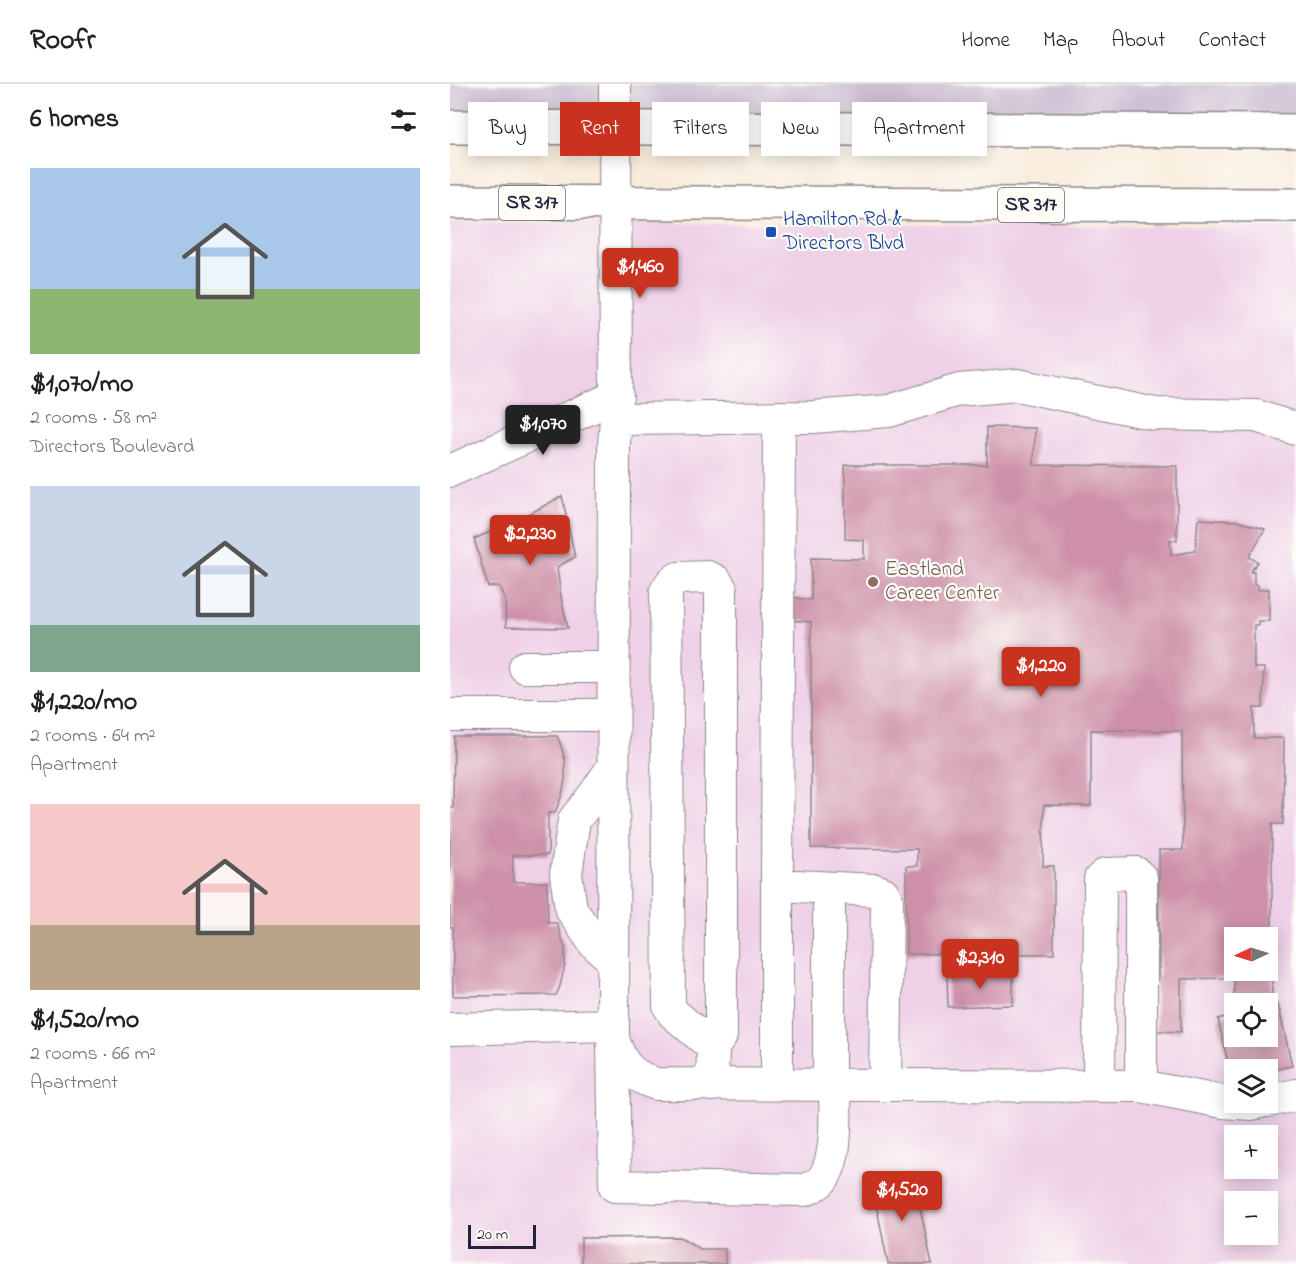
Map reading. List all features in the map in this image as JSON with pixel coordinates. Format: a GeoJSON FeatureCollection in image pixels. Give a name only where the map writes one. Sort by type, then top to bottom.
{"type":"FeatureCollection","features":[{"type":"Feature","properties":{"kind":"main road"},"geometry":{"type":"LineString","coordinates":[[450,127],[560,127]]}},
{"type":"Feature","properties":{"kind":"main road"},"geometry":{"type":"LineString","coordinates":[[640,127],[1296,130]]}},
{"type":"Feature","properties":{"kind":"main road","name":"SR 317"},"geometry":{"type":"LineString","coordinates":[[450,202],[1296,205]]}},
{"type":"Feature","properties":{"kind":"street"},"geometry":{"type":"LineString","coordinates":[[615,84],[615,102]]}},
{"type":"Feature","properties":{"kind":"street"},"geometry":{"type":"LineString","coordinates":[[615,156],[616,407],[613,667],[615,1186],[805,1190],[820,1182],[828,1170],[833,1148],[829,888]]}},
{"type":"Feature","properties":{"kind":"street"},"geometry":{"type":"LineString","coordinates":[[450,471],[616,407],[813,417],[889,411],[959,390],[1017,385],[1155,414],[1256,416],[1296,429]]}},
{"type":"Feature","properties":{"kind":"street"},"geometry":{"type":"LineString","coordinates":[[777,1084],[778,417]]}},
{"type":"Feature","properties":{"kind":"street"},"geometry":{"type":"LineString","coordinates":[[712,1085],[713,1047],[721,1036],[721,589],[716,580],[708,577],[678,578],[670,583],[666,591],[669,1006],[673,1013],[713,1047]]}},
{"type":"Feature","properties":{"kind":"street"},"geometry":{"type":"LineString","coordinates":[[525,667],[613,667]]}},
{"type":"Feature","properties":{"kind":"street"},"geometry":{"type":"LineString","coordinates":[[450,715],[613,715]]}},
{"type":"Feature","properties":{"kind":"street"},"geometry":{"type":"LineString","coordinates":[[613,767],[574,820],[566,874],[572,909],[594,943],[613,960]]}},
{"type":"Feature","properties":{"kind":"street"},"geometry":{"type":"LineString","coordinates":[[1099,1086],[1100,879],[1106,874],[1136,873],[1142,878],[1141,1086]]}},
{"type":"Feature","properties":{"kind":"street"},"geometry":{"type":"LineString","coordinates":[[777,885],[875,890],[883,893],[887,900],[885,1085]]}},
{"type":"Feature","properties":{"kind":"street"},"geometry":{"type":"LineString","coordinates":[[450,1029],[613,1031]]}},
{"type":"Feature","properties":{"kind":"street"},"geometry":{"type":"LineString","coordinates":[[613,1031],[618,1055],[627,1067],[640,1078],[656,1084],[1141,1086],[1224,1102]]}},
{"type":"Feature","properties":{"kind":"street"},"geometry":{"type":"LineString","coordinates":[[1278,1099],[1296,1095]]}},
{"type":"Feature","properties":{"kind":"shaded area"},"geometry":{"type":"Polygon","coordinates":[[[450,84],[1296,84],[1296,120],[987,124],[987,102],[852,102],[852,125],[840,125],[840,102],[761,102],[761,126],[749,126],[749,102],[652,102],[652,128],[640,128],[640,102],[560,102],[560,129],[548,129],[548,102],[468,102],[468,130],[450,130],[450,84]]]}},
{"type":"Feature","properties":{"kind":"shaded area","name":"Eastland Career Center"},"geometry":{"type":"Polygon","coordinates":[[[450,222],[1296,227],[1296,1264],[450,1264],[450,222]]]}},
{"type":"Feature","properties":{"kind":"building"},"geometry":{"type":"Polygon","coordinates":[[[987,427],[1035,428],[1034,465],[1177,466],[1177,540],[1170,540],[1171,555],[1195,551],[1198,519],[1237,521],[1265,529],[1249,557],[1258,562],[1250,572],[1254,572],[1254,585],[1258,585],[1258,590],[1269,589],[1269,621],[1258,621],[1258,625],[1254,625],[1254,668],[1264,668],[1263,708],[1254,708],[1254,738],[1284,738],[1283,824],[1272,824],[1272,927],[1224,927],[1224,978],[1181,979],[1181,1032],[1156,1031],[1156,977],[1159,977],[1159,850],[1183,850],[1182,731],[1091,730],[1091,806],[1044,805],[1043,866],[1054,866],[1054,954],[906,954],[906,866],[917,866],[917,849],[811,848],[811,622],[787,620],[790,597],[811,600],[811,558],[864,559],[864,540],[845,539],[845,465],[987,465],[987,427]]]}},
{"type":"Feature","properties":{"kind":"building"},"geometry":{"type":"Polygon","coordinates":[[[562,496],[575,557],[557,567],[568,628],[506,627],[505,600],[499,586],[488,587],[474,539],[520,519],[562,496]]]}},
{"type":"Feature","properties":{"kind":"building"},"geometry":{"type":"Polygon","coordinates":[[[454,736],[557,736],[560,743],[565,760],[565,780],[555,813],[548,813],[548,855],[513,855],[513,882],[547,882],[548,923],[557,923],[565,948],[565,965],[556,995],[453,996],[453,927],[450,927],[450,808],[453,808],[454,736]]]}},
{"type":"Feature","properties":{"kind":"building"},"geometry":{"type":"Polygon","coordinates":[[[1013,973],[1013,1005],[948,1007],[947,974],[1013,973]]]}},
{"type":"Feature","properties":{"kind":"building"},"geometry":{"type":"Polygon","coordinates":[[[1234,981],[1272,981],[1272,993],[1234,993],[1234,981]]]}},
{"type":"Feature","properties":{"kind":"building"},"geometry":{"type":"Polygon","coordinates":[[[1278,1004],[1292,1066],[1278,1069],[1278,1059],[1227,1059],[1224,1047],[1278,1047],[1278,1004]]]}},
{"type":"Feature","properties":{"kind":"building"},"geometry":{"type":"Polygon","coordinates":[[[1224,1017],[1224,1046],[1218,1019],[1224,1017]]]}},
{"type":"Feature","properties":{"kind":"building"},"geometry":{"type":"Polygon","coordinates":[[[913,1175],[932,1264],[888,1264],[872,1184],[913,1175]]]}},
{"type":"Feature","properties":{"kind":"building"},"geometry":{"type":"Polygon","coordinates":[[[680,1237],[700,1249],[725,1249],[725,1264],[581,1264],[581,1238],[680,1237]]]}},
{"type":"Feature","properties":{"kind":"place","name":"Hamilton Rd & Directors Blvd"},"geometry":{"type":"Point","coordinates":[771,232]}},
{"type":"Feature","properties":{"kind":"place","name":"Eastland Career Center"},"geometry":{"type":"Point","coordinates":[873,582]}}]}
